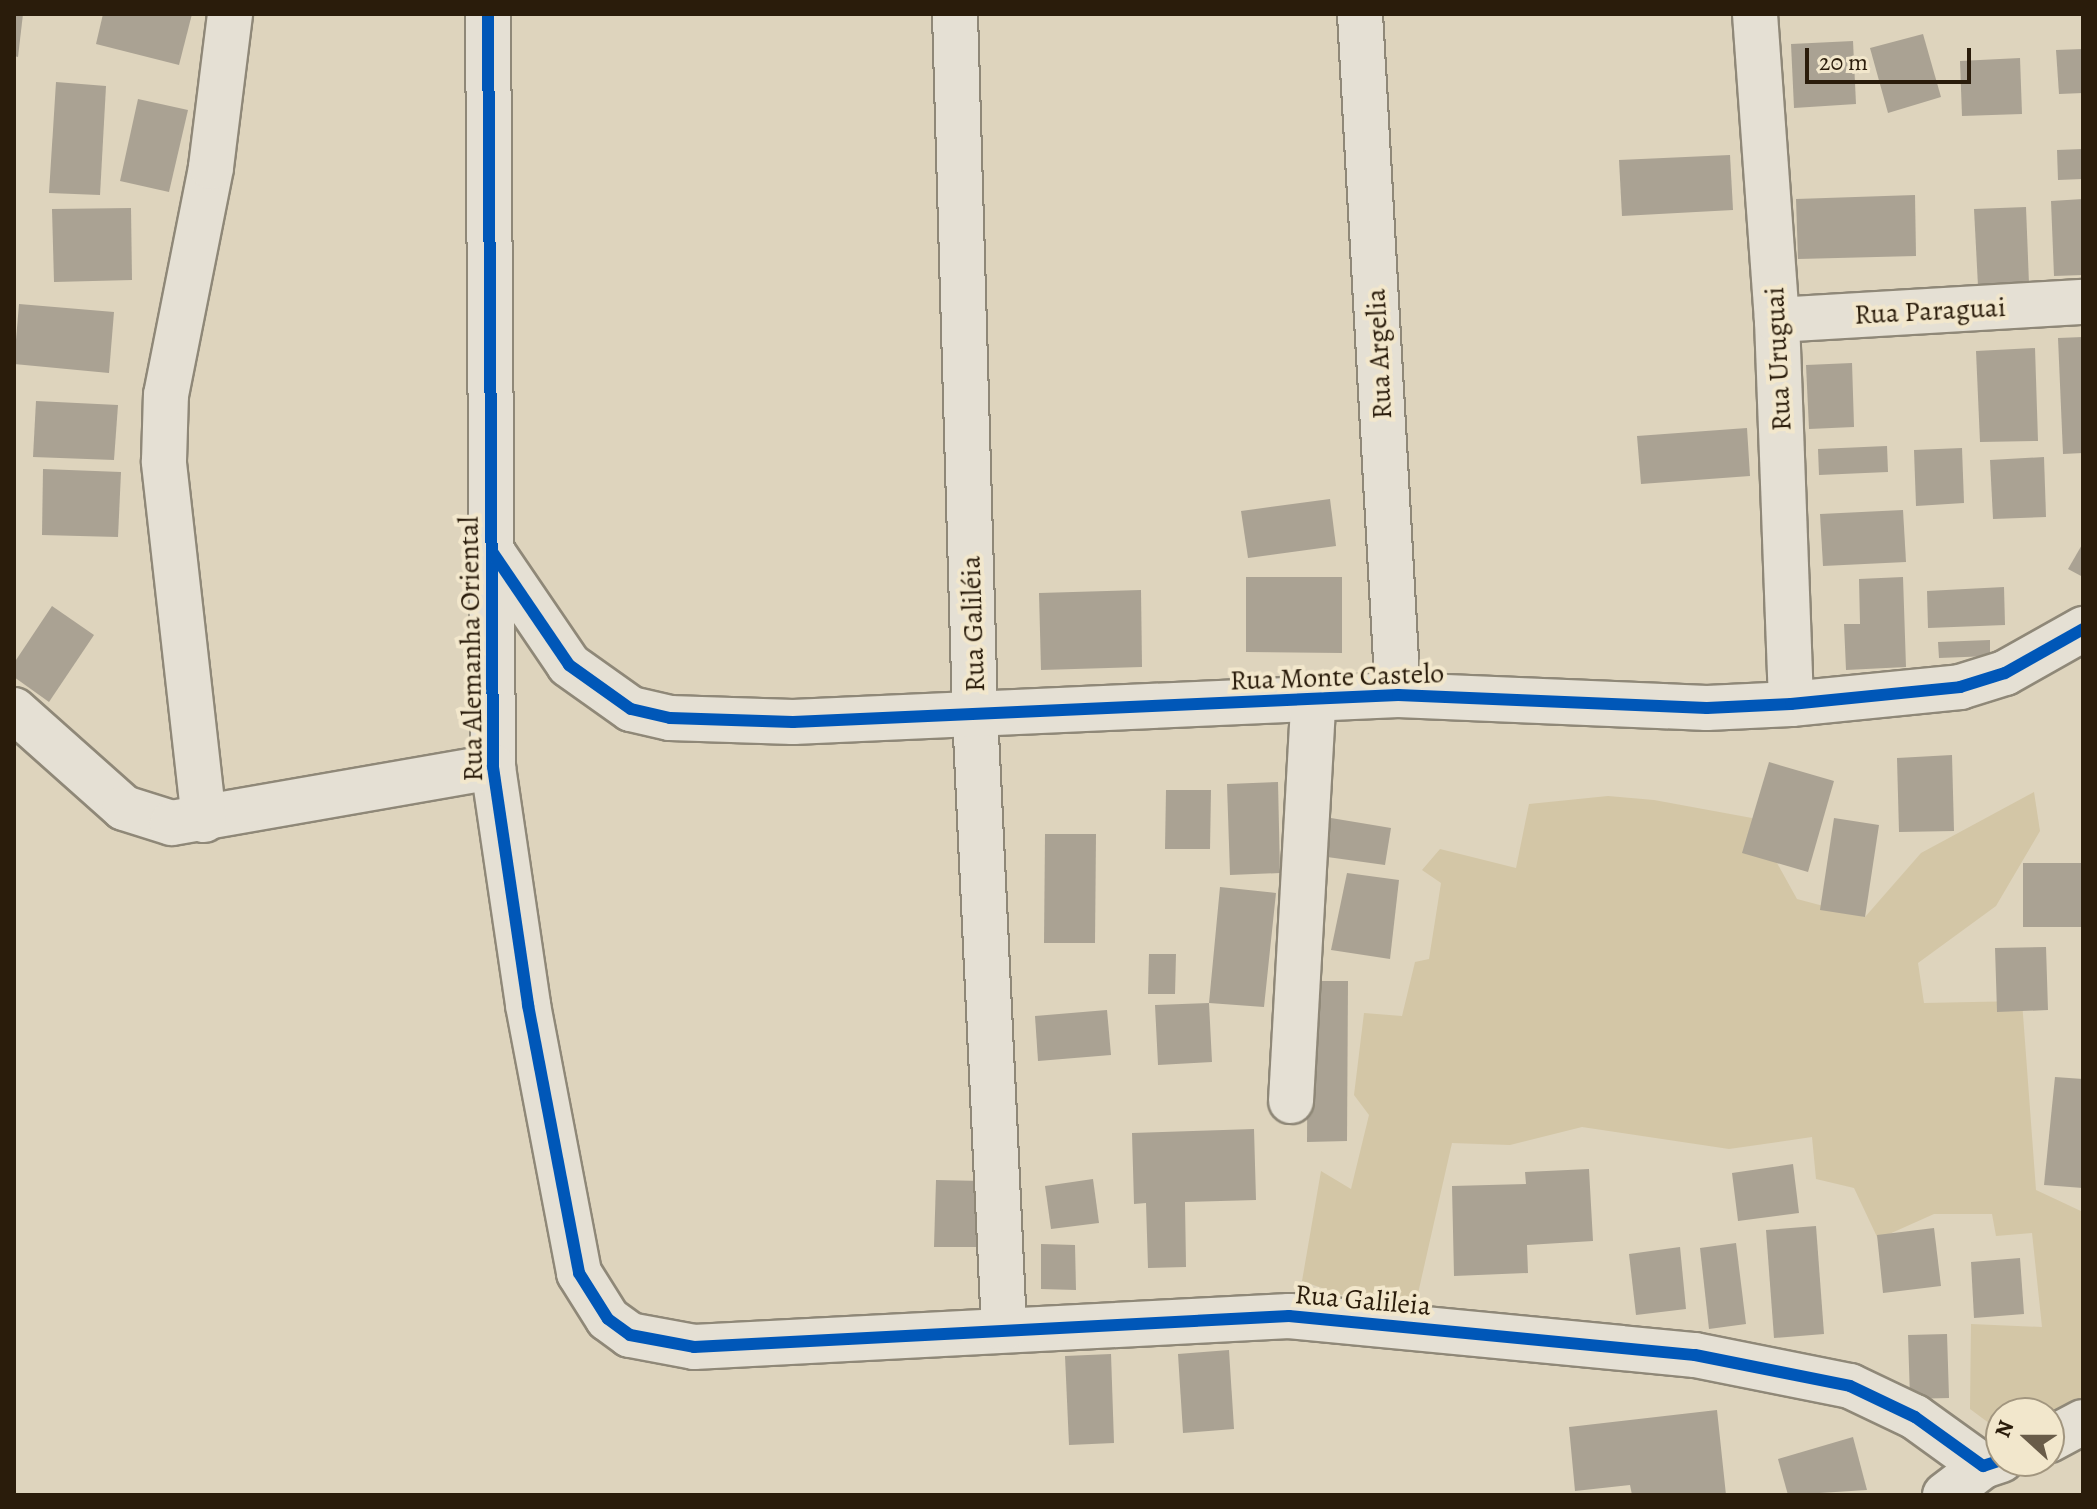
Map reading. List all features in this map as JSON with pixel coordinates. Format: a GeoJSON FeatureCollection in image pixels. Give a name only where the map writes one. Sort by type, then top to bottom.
{"type":"FeatureCollection","features":[{"type":"Feature","properties":{"kind":"street"},"geometry":{"type":"LineString","coordinates":[[204,820],[165,477],[166,395],[211,167],[230,14]]}},
{"type":"Feature","properties":{"kind":"street","name":"Rua Alemanha Oriental"},"geometry":{"type":"LineString","coordinates":[[488,14],[493,767],[528,1005],[579,1273],[591,1300],[630,1335],[694,1347]]}},
{"type":"Feature","properties":{"kind":"street","name":"Rua Galiléia"},"geometry":{"type":"LineString","coordinates":[[955,14],[975,713],[1004,1329]]}},
{"type":"Feature","properties":{"kind":"street","name":"Rua Argelia"},"geometry":{"type":"LineString","coordinates":[[1360,14],[1398,695]]}},
{"type":"Feature","properties":{"kind":"street","name":"Rua Uruguai"},"geometry":{"type":"LineString","coordinates":[[1755,14],[1777,320],[1791,704]]}},
{"type":"Feature","properties":{"kind":"street","name":"Rua Paraguai"},"geometry":{"type":"LineString","coordinates":[[1777,320],[2083,302]]}},
{"type":"Feature","properties":{"kind":"street","name":"Rua Monte Castelo"},"geometry":{"type":"LineString","coordinates":[[493,553],[569,665],[631,709],[670,718],[793,722],[1313,703],[1398,695],[1707,708],[1791,704],[1960,687],[2005,673],[2081,630]]}},
{"type":"Feature","properties":{"kind":"street"},"geometry":{"type":"LineString","coordinates":[[1291,1101],[1313,703]]}},
{"type":"Feature","properties":{"kind":"street"},"geometry":{"type":"LineString","coordinates":[[14,710],[124,808],[151,820],[204,820],[493,767]]}},
{"type":"Feature","properties":{"kind":"street","name":"Rua Galileia"},"geometry":{"type":"LineString","coordinates":[[694,1347],[1289,1316],[1695,1355],[1806,1374],[1882,1398],[1985,1459]]}},
{"type":"Feature","properties":{"kind":"street"},"geometry":{"type":"LineString","coordinates":[[2065,1432],[2083,1422]]}},
{"type":"Feature","properties":{"kind":"street"},"geometry":{"type":"LineString","coordinates":[[1945,1495],[1985,1468]]}},
{"type":"Feature","properties":{"kind":"shaded area"},"geometry":{"type":"Polygon","coordinates":[[[2034,792],[2040,831],[1996,906],[1918,963],[1924,1003],[2022,1001],[2036,1190],[2083,1212],[2083,1398],[2065,1409],[2065,1397],[1985,1397],[1985,1420],[1970,1409],[1971,1324],[2042,1327],[2032,1233],[1996,1236],[1992,1214],[1934,1214],[1878,1239],[1854,1188],[1816,1179],[1812,1137],[1729,1149],[1582,1127],[1510,1145],[1452,1143],[1412,1320],[1302,1281],[1321,1171],[1351,1189],[1369,1115],[1354,1095],[1364,1013],[1402,1016],[1415,962],[1429,959],[1441,883],[1422,870],[1440,849],[1516,868],[1529,804],[1608,796],[1654,800],[1752,818],[1797,899],[1865,917],[1921,853],[2034,792]]]}},
{"type":"Feature","properties":{"kind":"building"},"geometry":{"type":"Polygon","coordinates":[[[14,14],[23,14],[18,57],[14,56],[14,14]]]}},
{"type":"Feature","properties":{"kind":"building"},"geometry":{"type":"Polygon","coordinates":[[[103,14],[192,14],[179,65],[96,44],[103,14]]]}},
{"type":"Feature","properties":{"kind":"building"},"geometry":{"type":"Polygon","coordinates":[[[1923,34],[1941,97],[1888,113],[1870,48],[1923,34]]]}},
{"type":"Feature","properties":{"kind":"building"},"geometry":{"type":"Polygon","coordinates":[[[1853,41],[1856,104],[1794,108],[1791,44],[1853,41]]]}},
{"type":"Feature","properties":{"kind":"building"},"geometry":{"type":"Polygon","coordinates":[[[2083,49],[2083,93],[2059,94],[2056,50],[2083,49]]]}},
{"type":"Feature","properties":{"kind":"building"},"geometry":{"type":"Polygon","coordinates":[[[2020,58],[2022,114],[1962,116],[1960,61],[2020,58]]]}},
{"type":"Feature","properties":{"kind":"building"},"geometry":{"type":"Polygon","coordinates":[[[56,82],[106,86],[100,195],[49,193],[56,82]]]}},
{"type":"Feature","properties":{"kind":"building"},"geometry":{"type":"Polygon","coordinates":[[[138,99],[188,110],[169,192],[120,181],[138,99]]]}},
{"type":"Feature","properties":{"kind":"building"},"geometry":{"type":"Polygon","coordinates":[[[2083,149],[2083,179],[2058,180],[2057,150],[2083,149]]]}},
{"type":"Feature","properties":{"kind":"building"},"geometry":{"type":"Polygon","coordinates":[[[1730,155],[1733,210],[1622,216],[1619,160],[1730,155]]]}},
{"type":"Feature","properties":{"kind":"building"},"geometry":{"type":"Polygon","coordinates":[[[1915,195],[1916,256],[1798,259],[1796,199],[1915,195]]]}},
{"type":"Feature","properties":{"kind":"building"},"geometry":{"type":"Polygon","coordinates":[[[2083,199],[2083,275],[2054,276],[2051,201],[2083,199]]]}},
{"type":"Feature","properties":{"kind":"building"},"geometry":{"type":"Polygon","coordinates":[[[2026,207],[2029,284],[1978,286],[1974,209],[2026,207]]]}},
{"type":"Feature","properties":{"kind":"building"},"geometry":{"type":"Polygon","coordinates":[[[131,208],[132,280],[54,282],[52,209],[131,208]]]}},
{"type":"Feature","properties":{"kind":"building"},"geometry":{"type":"Polygon","coordinates":[[[19,304],[114,312],[109,373],[14,364],[19,304]]]}},
{"type":"Feature","properties":{"kind":"building"},"geometry":{"type":"Polygon","coordinates":[[[2083,337],[2083,453],[2063,454],[2058,338],[2083,337]]]}},
{"type":"Feature","properties":{"kind":"building"},"geometry":{"type":"Polygon","coordinates":[[[2035,348],[2038,441],[1980,442],[1976,351],[2035,348]]]}},
{"type":"Feature","properties":{"kind":"building"},"geometry":{"type":"Polygon","coordinates":[[[1852,363],[1854,427],[1809,429],[1806,365],[1852,363]]]}},
{"type":"Feature","properties":{"kind":"building"},"geometry":{"type":"Polygon","coordinates":[[[36,401],[118,405],[114,460],[33,457],[36,401]]]}},
{"type":"Feature","properties":{"kind":"building"},"geometry":{"type":"Polygon","coordinates":[[[1747,428],[1750,476],[1641,484],[1637,436],[1747,428]]]}},
{"type":"Feature","properties":{"kind":"building"},"geometry":{"type":"Polygon","coordinates":[[[1887,446],[1888,472],[1819,475],[1818,449],[1887,446]]]}},
{"type":"Feature","properties":{"kind":"building"},"geometry":{"type":"Polygon","coordinates":[[[1962,448],[1964,503],[1916,506],[1914,450],[1962,448]]]}},
{"type":"Feature","properties":{"kind":"building"},"geometry":{"type":"Polygon","coordinates":[[[2044,457],[2046,517],[1993,519],[1990,460],[2044,457]]]}},
{"type":"Feature","properties":{"kind":"building"},"geometry":{"type":"Polygon","coordinates":[[[43,469],[121,472],[118,537],[42,535],[43,469]]]}},
{"type":"Feature","properties":{"kind":"building"},"geometry":{"type":"Polygon","coordinates":[[[1330,499],[1336,546],[1248,558],[1241,511],[1330,499]]]}},
{"type":"Feature","properties":{"kind":"building"},"geometry":{"type":"Polygon","coordinates":[[[1903,510],[1906,562],[1823,566],[1820,514],[1903,510]]]}},
{"type":"Feature","properties":{"kind":"building"},"geometry":{"type":"Polygon","coordinates":[[[2083,543],[2083,577],[2068,569],[2083,543]]]}},
{"type":"Feature","properties":{"kind":"building"},"geometry":{"type":"Polygon","coordinates":[[[1246,577],[1342,577],[1342,653],[1246,652],[1246,577]]]}},
{"type":"Feature","properties":{"kind":"building"},"geometry":{"type":"Polygon","coordinates":[[[1903,577],[1906,667],[1846,670],[1844,624],[1860,624],[1859,579],[1903,577]]]}},
{"type":"Feature","properties":{"kind":"building"},"geometry":{"type":"Polygon","coordinates":[[[2004,587],[2005,625],[1928,628],[1927,591],[2004,587]]]}},
{"type":"Feature","properties":{"kind":"building"},"geometry":{"type":"Polygon","coordinates":[[[1141,590],[1142,667],[1041,670],[1039,593],[1141,590]]]}},
{"type":"Feature","properties":{"kind":"building"},"geometry":{"type":"Polygon","coordinates":[[[52,606],[94,635],[49,702],[14,677],[14,663],[52,606]]]}},
{"type":"Feature","properties":{"kind":"building"},"geometry":{"type":"Polygon","coordinates":[[[1990,640],[1990,656],[1939,658],[1938,642],[1990,640]]]}},
{"type":"Feature","properties":{"kind":"building"},"geometry":{"type":"Polygon","coordinates":[[[1952,755],[1954,831],[1899,832],[1897,758],[1952,755]]]}},
{"type":"Feature","properties":{"kind":"building"},"geometry":{"type":"Polygon","coordinates":[[[1769,762],[1834,781],[1808,872],[1742,853],[1769,762]]]}},
{"type":"Feature","properties":{"kind":"building"},"geometry":{"type":"Polygon","coordinates":[[[1278,782],[1280,873],[1230,875],[1227,784],[1278,782]]]}},
{"type":"Feature","properties":{"kind":"building"},"geometry":{"type":"Polygon","coordinates":[[[1166,790],[1211,790],[1210,849],[1165,849],[1166,790]]]}},
{"type":"Feature","properties":{"kind":"building"},"geometry":{"type":"Polygon","coordinates":[[[1325,817],[1391,828],[1385,865],[1320,856],[1325,817]]]}},
{"type":"Feature","properties":{"kind":"building"},"geometry":{"type":"Polygon","coordinates":[[[1834,818],[1879,825],[1865,917],[1820,910],[1834,818]]]}},
{"type":"Feature","properties":{"kind":"building"},"geometry":{"type":"Polygon","coordinates":[[[1045,834],[1096,834],[1095,943],[1044,943],[1045,834]]]}},
{"type":"Feature","properties":{"kind":"building"},"geometry":{"type":"Polygon","coordinates":[[[2023,863],[2083,863],[2083,927],[2023,927],[2023,863]]]}},
{"type":"Feature","properties":{"kind":"building"},"geometry":{"type":"Polygon","coordinates":[[[1347,873],[1399,880],[1390,959],[1331,950],[1347,873]]]}},
{"type":"Feature","properties":{"kind":"building"},"geometry":{"type":"Polygon","coordinates":[[[1220,887],[1276,893],[1264,1007],[1209,1003],[1220,887]]]}},
{"type":"Feature","properties":{"kind":"building"},"geometry":{"type":"Polygon","coordinates":[[[2046,947],[2048,1010],[1997,1012],[1995,948],[2046,947]]]}},
{"type":"Feature","properties":{"kind":"building"},"geometry":{"type":"Polygon","coordinates":[[[1149,954],[1176,954],[1175,994],[1148,994],[1149,954]]]}},
{"type":"Feature","properties":{"kind":"building"},"geometry":{"type":"Polygon","coordinates":[[[1308,981],[1348,981],[1347,1141],[1307,1142],[1308,981]]]}},
{"type":"Feature","properties":{"kind":"building"},"geometry":{"type":"Polygon","coordinates":[[[1209,1003],[1212,1062],[1158,1065],[1155,1005],[1209,1003]]]}},
{"type":"Feature","properties":{"kind":"building"},"geometry":{"type":"Polygon","coordinates":[[[1107,1010],[1111,1055],[1038,1061],[1035,1016],[1107,1010]]]}},
{"type":"Feature","properties":{"kind":"building"},"geometry":{"type":"Polygon","coordinates":[[[2055,1077],[2083,1079],[2083,1188],[2044,1185],[2055,1077]]]}},
{"type":"Feature","properties":{"kind":"building"},"geometry":{"type":"Polygon","coordinates":[[[1254,1129],[1256,1200],[1185,1202],[1186,1267],[1148,1268],[1146,1203],[1134,1204],[1132,1133],[1254,1129]]]}},
{"type":"Feature","properties":{"kind":"building"},"geometry":{"type":"Polygon","coordinates":[[[1793,1164],[1799,1213],[1738,1221],[1732,1173],[1793,1164]]]}},
{"type":"Feature","properties":{"kind":"building"},"geometry":{"type":"Polygon","coordinates":[[[1589,1169],[1593,1241],[1527,1245],[1528,1273],[1454,1276],[1452,1186],[1526,1184],[1525,1172],[1589,1169]]]}},
{"type":"Feature","properties":{"kind":"building"},"geometry":{"type":"Polygon","coordinates":[[[1093,1179],[1099,1223],[1051,1229],[1045,1186],[1093,1179]]]}},
{"type":"Feature","properties":{"kind":"building"},"geometry":{"type":"Polygon","coordinates":[[[936,1180],[982,1181],[982,1247],[934,1247],[936,1180]]]}},
{"type":"Feature","properties":{"kind":"building"},"geometry":{"type":"Polygon","coordinates":[[[1816,1226],[1824,1334],[1774,1338],[1766,1230],[1816,1226]]]}},
{"type":"Feature","properties":{"kind":"building"},"geometry":{"type":"Polygon","coordinates":[[[1934,1228],[1941,1286],[1883,1293],[1877,1235],[1934,1228]]]}},
{"type":"Feature","properties":{"kind":"building"},"geometry":{"type":"Polygon","coordinates":[[[1736,1243],[1746,1324],[1709,1329],[1700,1248],[1736,1243]]]}},
{"type":"Feature","properties":{"kind":"building"},"geometry":{"type":"Polygon","coordinates":[[[1041,1244],[1075,1245],[1076,1290],[1041,1289],[1041,1244]]]}},
{"type":"Feature","properties":{"kind":"building"},"geometry":{"type":"Polygon","coordinates":[[[1680,1247],[1686,1309],[1636,1315],[1629,1254],[1680,1247]]]}},
{"type":"Feature","properties":{"kind":"building"},"geometry":{"type":"Polygon","coordinates":[[[2020,1258],[2024,1314],[1974,1318],[1971,1262],[2020,1258]]]}},
{"type":"Feature","properties":{"kind":"building"},"geometry":{"type":"Polygon","coordinates":[[[1947,1334],[1949,1398],[1910,1399],[1908,1335],[1947,1334]]]}},
{"type":"Feature","properties":{"kind":"building"},"geometry":{"type":"Polygon","coordinates":[[[1229,1350],[1234,1429],[1183,1433],[1178,1354],[1229,1350]]]}},
{"type":"Feature","properties":{"kind":"building"},"geometry":{"type":"Polygon","coordinates":[[[1111,1354],[1114,1443],[1069,1445],[1065,1356],[1111,1354]]]}},
{"type":"Feature","properties":{"kind":"building"},"geometry":{"type":"Polygon","coordinates":[[[1717,1410],[1726,1495],[1632,1495],[1630,1485],[1575,1491],[1569,1427],[1717,1410]]]}},
{"type":"Feature","properties":{"kind":"building"},"geometry":{"type":"Polygon","coordinates":[[[1853,1437],[1867,1490],[1788,1495],[1778,1459],[1853,1437]]]}},
{"type":"Feature","properties":{"kind":"cycle path"},"geometry":{"type":"LineString","coordinates":[[488,14],[493,767],[528,1005],[579,1273],[608,1319],[630,1335],[694,1347],[1289,1316],[1695,1355],[1850,1386],[1915,1417],[1985,1465]]}},
{"type":"Feature","properties":{"kind":"cycle path"},"geometry":{"type":"LineString","coordinates":[[493,553],[569,665],[631,709],[670,718],[793,722],[1398,695],[1707,708],[1791,704],[1960,687],[2005,673],[2083,629]]}}]}
